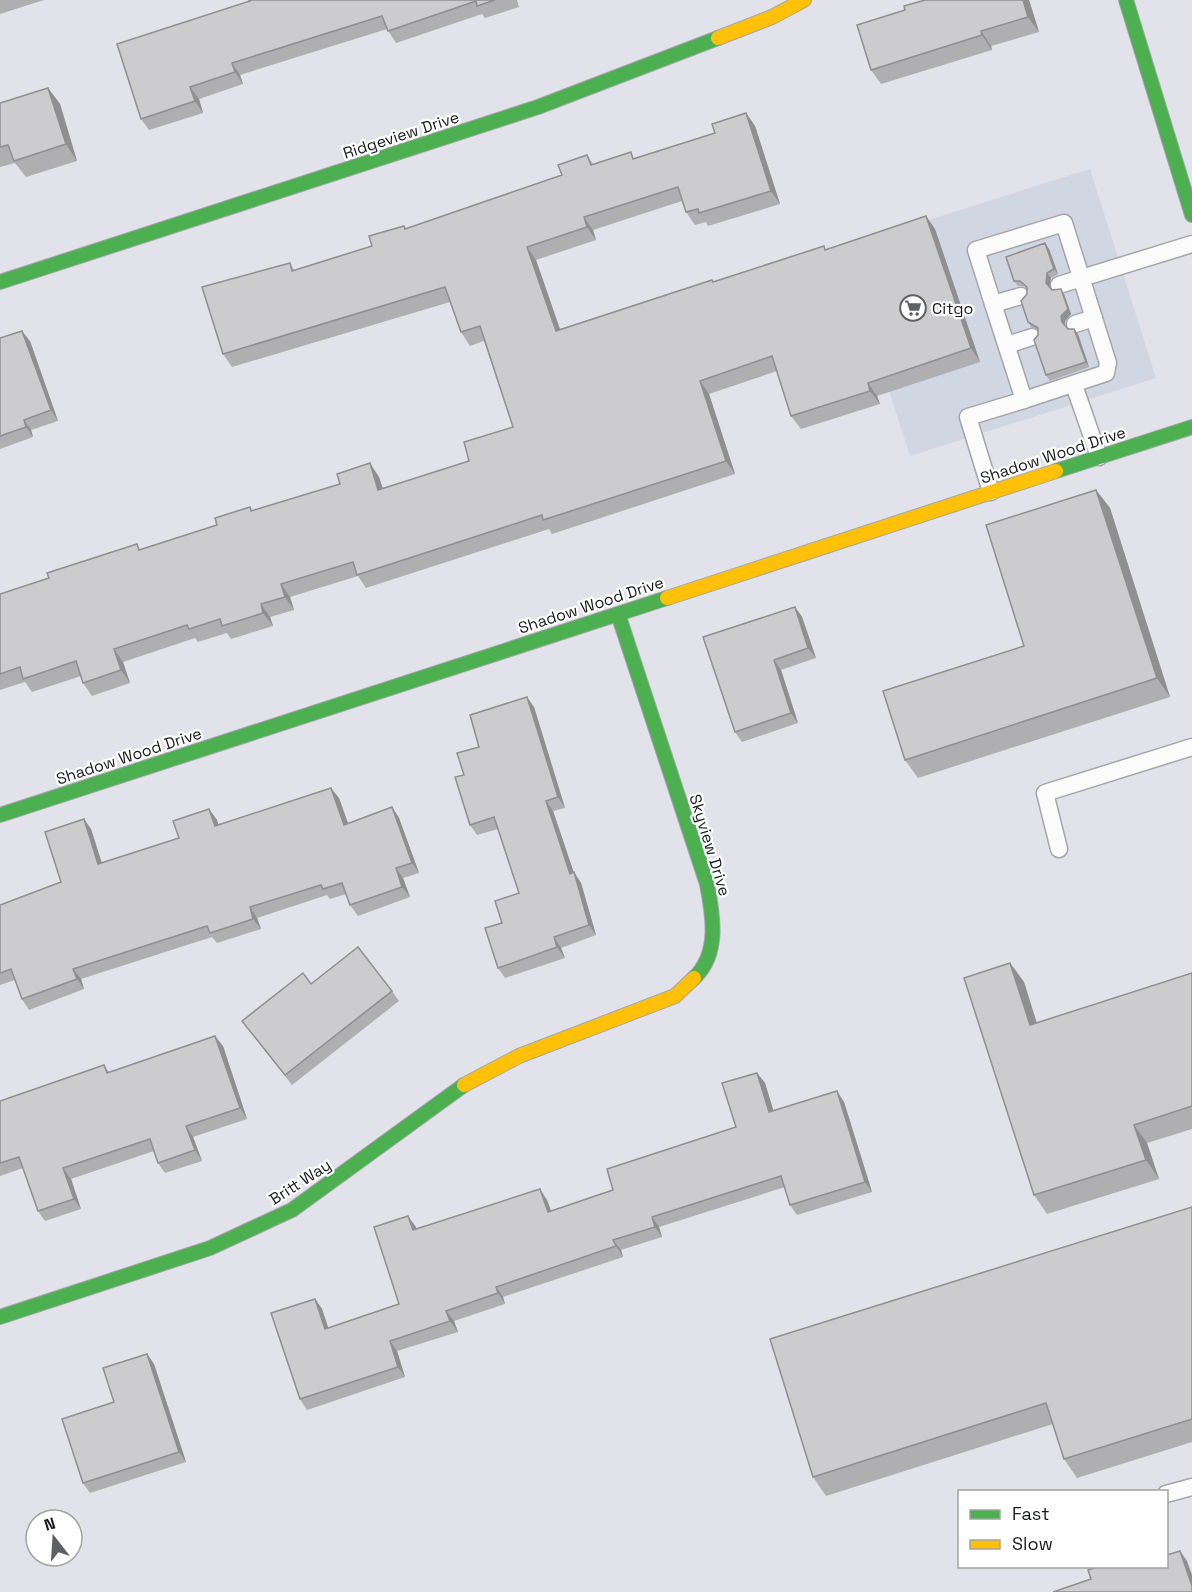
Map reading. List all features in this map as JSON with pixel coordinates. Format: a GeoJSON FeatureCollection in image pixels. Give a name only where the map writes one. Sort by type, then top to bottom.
{"type":"FeatureCollection","features":[{"type":"Feature","properties":{"kind":"street","name":"Ridgeview Drive"},"geometry":{"type":"LineString","coordinates":[[0,282],[538,107],[772,17],[804,0]]}},
{"type":"Feature","properties":{"kind":"street"},"geometry":{"type":"LineString","coordinates":[[1126,0],[1192,215]]}},
{"type":"Feature","properties":{"kind":"street","name":"Shadow Wood Drive"},"geometry":{"type":"LineString","coordinates":[[0,815],[1192,427]]}},
{"type":"Feature","properties":{"kind":"street","name":"Skyview Drive"},"geometry":{"type":"LineString","coordinates":[[595,1027],[675,996],[703,970],[711,946],[714,918],[707,884],[618,614]]}},
{"type":"Feature","properties":{"kind":"street","name":"Britt Way"},"geometry":{"type":"LineString","coordinates":[[0,1317],[210,1248],[292,1210],[462,1086],[519,1056],[595,1027]]}},
{"type":"Feature","properties":{"kind":"lane"},"geometry":{"type":"LineString","coordinates":[[991,492],[968,417],[1074,385],[1106,373],[1108,363],[1064,223],[976,250],[1024,400]]}},
{"type":"Feature","properties":{"kind":"lane"},"geometry":{"type":"LineString","coordinates":[[1059,285],[1192,244]]}},
{"type":"Feature","properties":{"kind":"lane"},"geometry":{"type":"LineString","coordinates":[[993,304],[1021,296]]}},
{"type":"Feature","properties":{"kind":"lane"},"geometry":{"type":"LineString","coordinates":[[1075,324],[1094,318]]}},
{"type":"Feature","properties":{"kind":"lane"},"geometry":{"type":"LineString","coordinates":[[1007,345],[1032,338]]}},
{"type":"Feature","properties":{"kind":"lane"},"geometry":{"type":"LineString","coordinates":[[1074,385],[1099,457]]}},
{"type":"Feature","properties":{"kind":"lane"},"geometry":{"type":"LineString","coordinates":[[1059,849],[1045,793],[1192,747]]}},
{"type":"Feature","properties":{"kind":"lane"},"geometry":{"type":"LineString","coordinates":[[1168,1494],[1192,1488]]}},
{"type":"Feature","properties":{"kind":"shaded area"},"geometry":{"type":"Polygon","coordinates":[[[1090,169],[1156,378],[910,456],[843,247],[1090,169]]]}},
{"type":"Feature","properties":{"kind":"building"},"geometry":{"type":"Polygon","coordinates":[[[249,0],[495,0],[477,6],[476,1],[388,31],[382,16],[232,63],[235,72],[190,87],[195,101],[141,119],[117,44],[249,0]]]}},
{"type":"Feature","properties":{"kind":"building"},"geometry":{"type":"Polygon","coordinates":[[[925,0],[1023,0],[1028,17],[981,31],[982,35],[871,70],[857,25],[905,10],[904,6],[925,0]]]}},
{"type":"Feature","properties":{"kind":"building"},"geometry":{"type":"Polygon","coordinates":[[[48,88],[66,144],[14,161],[8,145],[0,147],[0,103],[48,88]]]}},
{"type":"Feature","properties":{"kind":"building"},"geometry":{"type":"Polygon","coordinates":[[[746,113],[771,191],[699,213],[698,209],[686,212],[678,187],[584,217],[587,227],[527,247],[556,331],[824,246],[825,250],[926,216],[971,348],[868,383],[870,391],[791,416],[772,356],[700,381],[726,461],[543,520],[542,515],[357,575],[353,562],[281,584],[285,597],[261,604],[263,613],[222,626],[220,619],[189,629],[187,625],[114,649],[121,670],[83,683],[76,661],[23,679],[20,667],[0,674],[0,594],[49,578],[47,573],[137,544],[139,550],[217,525],[215,518],[250,507],[251,511],[340,484],[337,474],[370,463],[378,490],[469,461],[464,442],[513,427],[480,326],[461,332],[445,287],[223,354],[202,287],[290,263],[292,271],[372,246],[369,236],[404,226],[405,229],[562,175],[558,165],[587,155],[591,165],[631,152],[633,159],[715,133],[712,124],[746,113]]]}},
{"type":"Feature","properties":{"kind":"building"},"geometry":{"type":"Polygon","coordinates":[[[1045,243],[1054,269],[1047,273],[1046,283],[1052,290],[1061,289],[1068,309],[1061,316],[1062,322],[1068,329],[1074,329],[1086,362],[1046,375],[1034,340],[1038,335],[1038,328],[1028,322],[1021,301],[1027,294],[1027,287],[1020,281],[1014,281],[1006,257],[1045,243]]]}},
{"type":"Feature","properties":{"kind":"building"},"geometry":{"type":"Polygon","coordinates":[[[22,331],[51,410],[24,420],[26,427],[0,436],[0,338],[22,331]]]}},
{"type":"Feature","properties":{"kind":"building"},"geometry":{"type":"Polygon","coordinates":[[[1096,490],[1157,678],[905,760],[883,691],[1024,646],[986,525],[1096,490]]]}},
{"type":"Feature","properties":{"kind":"building"},"geometry":{"type":"Polygon","coordinates":[[[795,607],[808,648],[774,660],[791,713],[735,732],[703,637],[795,607]]]}},
{"type":"Feature","properties":{"kind":"building"},"geometry":{"type":"Polygon","coordinates":[[[527,697],[558,797],[546,801],[570,874],[574,872],[589,925],[554,937],[557,947],[498,968],[485,928],[502,923],[495,901],[519,893],[494,817],[470,825],[455,777],[464,775],[457,753],[479,747],[470,715],[527,697]]]}},
{"type":"Feature","properties":{"kind":"building"},"geometry":{"type":"Polygon","coordinates":[[[331,788],[344,825],[392,807],[412,863],[396,868],[402,887],[350,905],[342,883],[323,889],[321,885],[250,907],[253,919],[210,933],[207,926],[73,969],[77,979],[22,999],[11,969],[0,973],[0,905],[61,882],[45,832],[84,819],[98,864],[179,838],[173,821],[209,809],[215,826],[331,788]]]}},
{"type":"Feature","properties":{"kind":"building"},"geometry":{"type":"Polygon","coordinates":[[[358,947],[392,991],[285,1075],[242,1021],[303,973],[311,984],[358,947]]]}},
{"type":"Feature","properties":{"kind":"building"},"geometry":{"type":"Polygon","coordinates":[[[1010,963],[1030,1025],[1192,973],[1192,1106],[1134,1125],[1146,1160],[1034,1195],[964,978],[1010,963]]]}},
{"type":"Feature","properties":{"kind":"building"},"geometry":{"type":"Polygon","coordinates":[[[215,1036],[240,1108],[186,1126],[195,1150],[158,1163],[150,1139],[63,1168],[74,1199],[38,1211],[19,1157],[0,1163],[0,1101],[104,1065],[107,1073],[215,1036]]]}},
{"type":"Feature","properties":{"kind":"building"},"geometry":{"type":"Polygon","coordinates":[[[757,1073],[769,1112],[837,1091],[865,1182],[790,1205],[781,1176],[652,1217],[655,1227],[613,1240],[616,1246],[496,1287],[498,1293],[446,1311],[450,1321],[390,1341],[398,1367],[300,1399],[271,1313],[315,1299],[325,1329],[399,1304],[374,1227],[408,1216],[413,1230],[540,1189],[548,1212],[613,1190],[607,1169],[736,1127],[722,1083],[757,1073]]]}},
{"type":"Feature","properties":{"kind":"building"},"geometry":{"type":"Polygon","coordinates":[[[1192,1207],[1192,1419],[1064,1459],[1046,1403],[813,1477],[770,1339],[1192,1207]]]}},
{"type":"Feature","properties":{"kind":"building"},"geometry":{"type":"Polygon","coordinates":[[[147,1354],[179,1452],[83,1483],[62,1419],[114,1402],[103,1368],[147,1354]]]}},
{"type":"Feature","properties":{"kind":"building"},"geometry":{"type":"Polygon","coordinates":[[[1180,1551],[1192,1592],[1053,1592],[1091,1579],[1088,1570],[1094,1568],[1168,1568],[1168,1555],[1180,1551]]]}},
{"type":"Feature","properties":{"kind":"traffic: fast"},"geometry":{"type":"LineString","coordinates":[[1126,0],[1192,215]]}},
{"type":"Feature","properties":{"kind":"traffic: fast"},"geometry":{"type":"LineString","coordinates":[[0,282],[538,107],[718,38]]}},
{"type":"Feature","properties":{"kind":"traffic: fast"},"geometry":{"type":"LineString","coordinates":[[1056,471],[1192,427]]}},
{"type":"Feature","properties":{"kind":"traffic: fast"},"geometry":{"type":"LineString","coordinates":[[0,815],[667,598]]}},
{"type":"Feature","properties":{"kind":"traffic: fast"},"geometry":{"type":"LineString","coordinates":[[618,614],[707,884],[712,921],[711,946],[708,958],[694,978]]}},
{"type":"Feature","properties":{"kind":"traffic: fast"},"geometry":{"type":"LineString","coordinates":[[0,1317],[210,1248],[292,1210],[464,1085]]}},
{"type":"Feature","properties":{"kind":"traffic: slow"},"geometry":{"type":"LineString","coordinates":[[718,38],[772,17],[804,0]]}},
{"type":"Feature","properties":{"kind":"traffic: slow"},"geometry":{"type":"LineString","coordinates":[[667,598],[1056,471]]}},
{"type":"Feature","properties":{"kind":"traffic: slow"},"geometry":{"type":"LineString","coordinates":[[464,1085],[519,1056],[675,996],[694,978]]}},
{"type":"Feature","properties":{"kind":"place","name":"Citgo"},"geometry":{"type":"Point","coordinates":[913,308]}}]}
